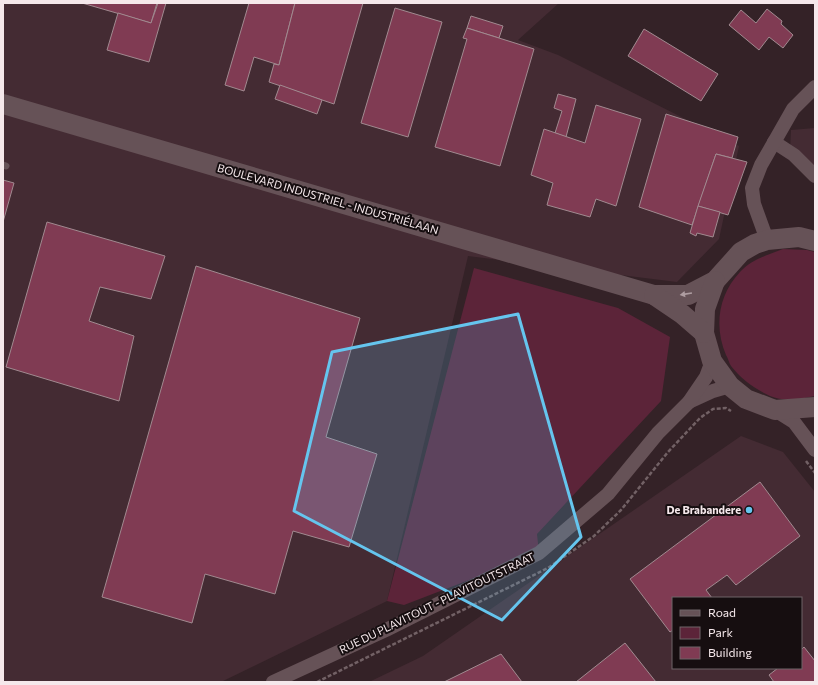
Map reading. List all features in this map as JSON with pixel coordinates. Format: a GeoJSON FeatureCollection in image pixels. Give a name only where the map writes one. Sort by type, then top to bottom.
{"type":"FeatureCollection","features":[{"type":"Feature","properties":{"kind":"main road","name":"BOULEVARD INDUSTRIEL - INDUSTRIÉLAAN"},"geometry":{"type":"LineString","coordinates":[[3,104],[654,295],[688,295],[715,281],[741,252],[755,244],[768,240],[799,237],[815,241]]}},
{"type":"Feature","properties":{"kind":"main road","name":"BOULEVARD INDUSTRIEL - INDUSTRIÉLAAN"},"geometry":{"type":"LineString","coordinates":[[715,281],[705,309],[704,333],[712,361],[730,386],[746,399],[775,410],[815,407]]}},
{"type":"Feature","properties":{"kind":"main road","name":"BOULEVARD INDUSTRIEL - INDUSTRIÉLAAN"},"geometry":{"type":"LineString","coordinates":[[654,295],[682,314],[704,333]]}},
{"type":"Feature","properties":{"kind":"street"},"geometry":{"type":"LineString","coordinates":[[768,240],[754,204],[752,188],[761,165],[792,109],[815,87]]}},
{"type":"Feature","properties":{"kind":"street"},"geometry":{"type":"LineString","coordinates":[[774,142],[794,155],[815,176]]}},
{"type":"Feature","properties":{"kind":"street","name":"RUE DU PLAVITOUT - PLAVITOUTSTRAAT"},"geometry":{"type":"LineString","coordinates":[[273,682],[386,630],[539,553],[608,494],[658,433],[689,402],[706,376],[712,361]]}},
{"type":"Feature","properties":{"kind":"street","name":"RUE DU PLAVITOUT - PLAVITOUTSTRAAT"},"geometry":{"type":"LineString","coordinates":[[689,402],[713,390],[730,386]]}},
{"type":"Feature","properties":{"kind":"street"},"geometry":{"type":"LineString","coordinates":[[775,410],[794,422],[815,450]]}},
{"type":"Feature","properties":{"kind":"path"},"geometry":{"type":"LineString","coordinates":[[700,418],[713,409],[719,408],[726,408],[737,413]]}},
{"type":"Feature","properties":{"kind":"highlighted area"},"geometry":{"type":"Polygon","coordinates":[[[518,314],[581,537],[502,620],[294,511],[332,352],[518,314]]]}},
{"type":"Feature","properties":{"kind":"shaded area"},"geometry":{"type":"Polygon","coordinates":[[[3,3],[559,3],[518,40],[558,55],[739,146],[719,239],[677,282],[468,256],[387,601],[221,682],[3,682],[3,3]]]}},
{"type":"Feature","properties":{"kind":"shaded area"},"geometry":{"type":"Polygon","coordinates":[[[815,128],[815,175],[790,153],[791,130],[815,128]]]}},
{"type":"Feature","properties":{"kind":"shaded area"},"geometry":{"type":"Polygon","coordinates":[[[741,436],[783,452],[815,492],[815,682],[369,682],[423,656],[741,436]]]}},
{"type":"Feature","properties":{"kind":"green space"},"geometry":{"type":"Polygon","coordinates":[[[783,249],[807,250],[815,252],[815,396],[804,398],[775,398],[754,387],[739,375],[730,365],[722,344],[720,333],[720,312],[727,291],[733,281],[744,268],[754,261],[783,249]]]}},
{"type":"Feature","properties":{"kind":"green space"},"geometry":{"type":"Polygon","coordinates":[[[474,268],[618,308],[670,337],[661,401],[537,534],[539,553],[404,605],[387,601],[474,268]]]}},
{"type":"Feature","properties":{"kind":"building"},"geometry":{"type":"Polygon","coordinates":[[[82,3],[157,3],[151,23],[82,3]]]}},
{"type":"Feature","properties":{"kind":"building"},"geometry":{"type":"Polygon","coordinates":[[[158,3],[166,3],[149,62],[107,50],[118,13],[151,23],[158,3]]]}},
{"type":"Feature","properties":{"kind":"building"},"geometry":{"type":"Polygon","coordinates":[[[249,3],[295,3],[279,65],[254,57],[244,91],[225,85],[249,3]]]}},
{"type":"Feature","properties":{"kind":"building"},"geometry":{"type":"Polygon","coordinates":[[[295,3],[363,3],[334,104],[269,82],[274,64],[279,65],[295,3]]]}},
{"type":"Feature","properties":{"kind":"building"},"geometry":{"type":"Polygon","coordinates":[[[395,8],[442,22],[408,137],[361,123],[395,8]]]}},
{"type":"Feature","properties":{"kind":"building"},"geometry":{"type":"Polygon","coordinates":[[[767,9],[782,21],[781,24],[793,35],[783,48],[769,37],[759,50],[729,25],[741,10],[756,23],[767,9]]]}},
{"type":"Feature","properties":{"kind":"building"},"geometry":{"type":"Polygon","coordinates":[[[471,16],[503,26],[499,38],[467,28],[471,16]]]}},
{"type":"Feature","properties":{"kind":"building"},"geometry":{"type":"Polygon","coordinates":[[[467,28],[534,49],[500,166],[435,147],[467,39],[463,38],[467,28]]]}},
{"type":"Feature","properties":{"kind":"building"},"geometry":{"type":"Polygon","coordinates":[[[644,29],[718,74],[701,101],[628,56],[644,29]]]}},
{"type":"Feature","properties":{"kind":"building"},"geometry":{"type":"Polygon","coordinates":[[[280,85],[322,100],[317,114],[275,99],[280,85]]]}},
{"type":"Feature","properties":{"kind":"building"},"geometry":{"type":"Polygon","coordinates":[[[558,94],[576,99],[566,137],[555,133],[562,111],[554,108],[558,94]]]}},
{"type":"Feature","properties":{"kind":"building"},"geometry":{"type":"Polygon","coordinates":[[[596,105],[641,119],[616,206],[596,199],[590,217],[547,205],[553,183],[531,175],[544,129],[585,143],[596,105]]]}},
{"type":"Feature","properties":{"kind":"building"},"geometry":{"type":"Polygon","coordinates":[[[666,114],[738,137],[732,158],[716,154],[692,225],[639,207],[666,114]]]}},
{"type":"Feature","properties":{"kind":"building"},"geometry":{"type":"Polygon","coordinates":[[[716,154],[747,162],[728,215],[698,206],[716,154]]]}},
{"type":"Feature","properties":{"kind":"building"},"geometry":{"type":"Polygon","coordinates":[[[3,180],[14,183],[3,222],[3,180]]]}},
{"type":"Feature","properties":{"kind":"building"},"geometry":{"type":"Polygon","coordinates":[[[698,206],[720,212],[713,237],[697,233],[696,236],[690,233],[698,206]]]}},
{"type":"Feature","properties":{"kind":"building"},"geometry":{"type":"Polygon","coordinates":[[[47,222],[165,256],[151,299],[100,287],[89,321],[134,336],[119,401],[6,367],[47,222]]]}},
{"type":"Feature","properties":{"kind":"building"},"geometry":{"type":"Polygon","coordinates":[[[196,266],[360,318],[326,437],[377,454],[349,547],[293,531],[275,594],[205,574],[192,623],[102,597],[196,266]]]}},
{"type":"Feature","properties":{"kind":"building"},"geometry":{"type":"Polygon","coordinates":[[[760,482],[800,536],[736,585],[727,575],[706,590],[711,597],[672,597],[672,631],[670,632],[630,579],[760,482]]]}},
{"type":"Feature","properties":{"kind":"building"},"geometry":{"type":"Polygon","coordinates":[[[625,643],[656,682],[576,682],[625,643]]]}},
{"type":"Feature","properties":{"kind":"building"},"geometry":{"type":"Polygon","coordinates":[[[804,647],[815,661],[815,682],[774,682],[769,675],[777,669],[802,669],[802,649],[804,647]]]}},
{"type":"Feature","properties":{"kind":"building"},"geometry":{"type":"Polygon","coordinates":[[[501,654],[522,682],[444,682],[501,654]]]}},
{"type":"Feature","properties":{"kind":"place","name":"De Brabandere"},"geometry":{"type":"Point","coordinates":[749,510]}}]}
